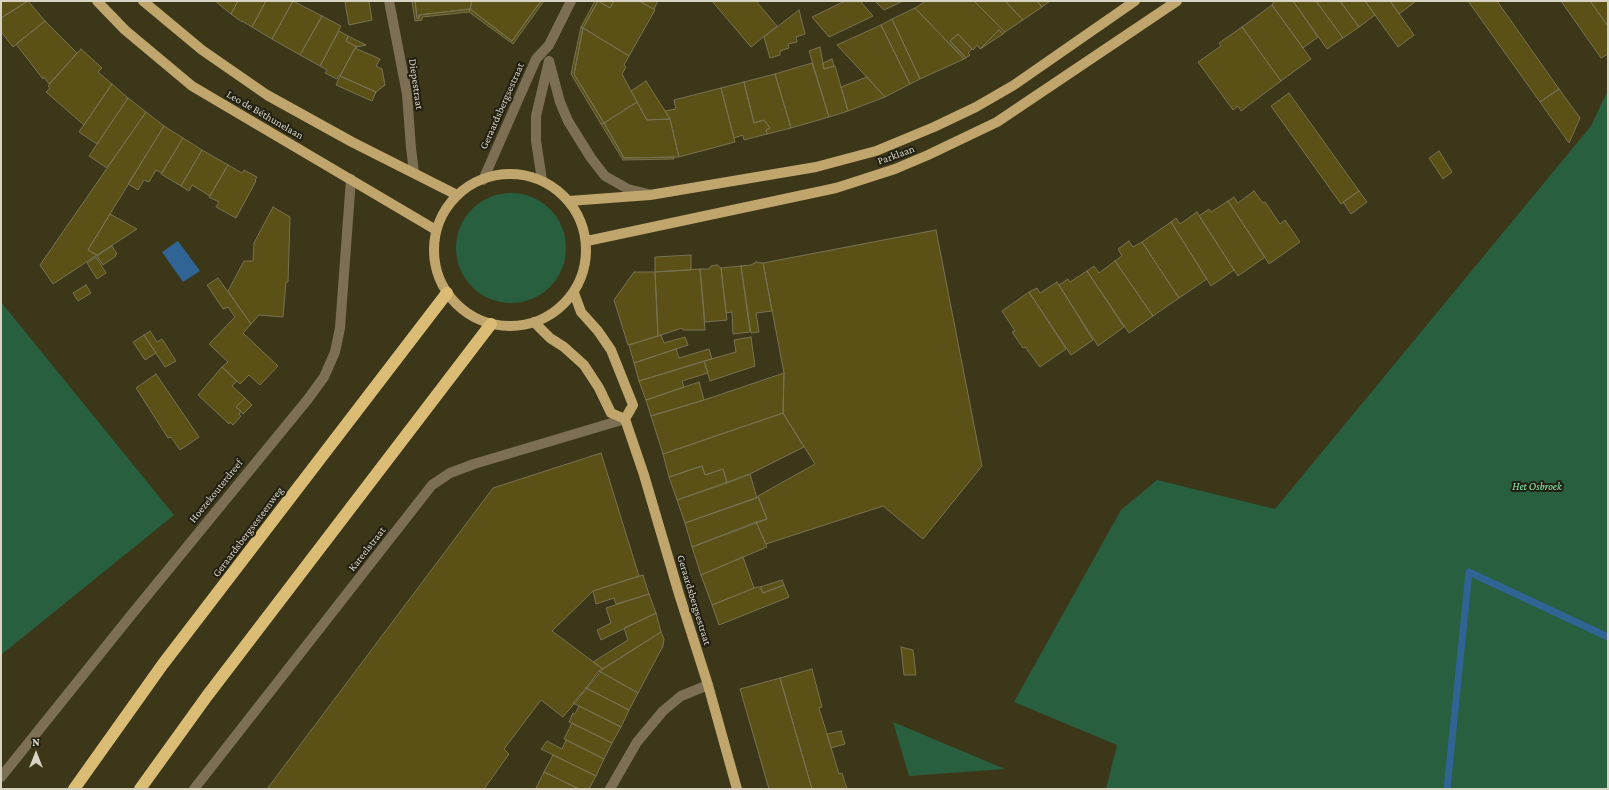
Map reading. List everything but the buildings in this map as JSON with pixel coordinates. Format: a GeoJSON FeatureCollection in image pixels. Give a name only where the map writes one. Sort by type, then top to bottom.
{"type":"FeatureCollection","features":[{"type":"Feature","properties":{"kind":"highway","name":"Geraardsbergsesteenweg"},"geometry":{"type":"LineString","coordinates":[[74,789],[163,664],[447,293]]}},
{"type":"Feature","properties":{"kind":"highway"},"geometry":{"type":"LineString","coordinates":[[140,789],[206,696],[491,324]]}},
{"type":"Feature","properties":{"kind":"main road","name":"Leo de Béthunelaan"},"geometry":{"type":"LineString","coordinates":[[97,1],[125,30],[192,86],[436,230]]}},
{"type":"Feature","properties":{"kind":"main road","name":"Leo de Béthunelaan"},"geometry":{"type":"LineString","coordinates":[[143,1],[202,50],[267,95],[352,142],[457,195]]}},
{"type":"Feature","properties":{"kind":"main road","name":"Parklaan"},"geometry":{"type":"LineString","coordinates":[[569,201],[650,195],[816,167],[876,151],[934,127],[976,107],[1014,85],[1135,1]]}},
{"type":"Feature","properties":{"kind":"main road","name":"Parklaan"},"geometry":{"type":"LineString","coordinates":[[587,241],[836,188],[915,161],[955,144],[998,122],[1177,1]]}},
{"type":"Feature","properties":{"kind":"main road"},"geometry":{"type":"LineString","coordinates":[[508,174],[522,174],[542,180],[558,190],[569,201],[582,222],[587,241],[586,258],[582,276],[574,293],[556,311],[534,322],[513,326],[491,324],[466,311],[447,293],[438,280],[433,256],[436,230],[442,214],[457,195],[483,180],[508,174]]}},
{"type":"Feature","properties":{"kind":"main road"},"geometry":{"type":"LineString","coordinates":[[534,322],[550,338],[564,347],[584,365],[600,388],[611,413],[625,418],[633,405],[616,361],[602,335],[581,312],[574,293]]}},
{"type":"Feature","properties":{"kind":"main road","name":"Geraardsbergsestraat"},"geometry":{"type":"LineString","coordinates":[[625,418],[644,475],[679,594],[708,685],[738,789]]}},
{"type":"Feature","properties":{"kind":"street","name":"Diepestraat"},"geometry":{"type":"LineString","coordinates":[[390,1],[408,94],[414,172]]}},
{"type":"Feature","properties":{"kind":"street","name":"Geraardsbergsestraat"},"geometry":{"type":"LineString","coordinates":[[483,180],[536,59],[549,45],[571,1]]}},
{"type":"Feature","properties":{"kind":"street","name":"Geraardsbergsestraat"},"geometry":{"type":"LineString","coordinates":[[542,180],[536,141],[536,116],[549,62],[549,45]]}},
{"type":"Feature","properties":{"kind":"street","name":"Geraardsbergsestraat"},"geometry":{"type":"LineString","coordinates":[[549,62],[560,102],[568,121],[591,158],[605,176],[628,189],[650,195]]}},
{"type":"Feature","properties":{"kind":"street","name":"Hoezekouterdreef"},"geometry":{"type":"LineString","coordinates":[[1,777],[152,589],[308,399],[324,377],[335,352],[340,328],[351,179]]}},
{"type":"Feature","properties":{"kind":"street","name":"Kareelstraat"},"geometry":{"type":"LineString","coordinates":[[194,789],[432,485],[450,473],[474,464],[625,418]]}},
{"type":"Feature","properties":{"kind":"street"},"geometry":{"type":"LineString","coordinates":[[610,789],[637,742],[663,711],[681,696],[708,685]]}},
{"type":"Feature","properties":{"kind":"green space","name":"Het Osbroek"},"geometry":{"type":"Polygon","coordinates":[[[1608,90],[1608,789],[1106,789],[1117,745],[1014,702],[1121,510],[1157,480],[1275,509],[1591,126],[1608,90]]]}},
{"type":"Feature","properties":{"kind":"green space"},"geometry":{"type":"Polygon","coordinates":[[[511,193],[532,197],[542,202],[550,209],[557,217],[562,227],[566,248],[562,269],[557,279],[550,287],[542,294],[532,299],[511,303],[490,299],[480,294],[472,287],[465,279],[460,269],[456,248],[460,227],[465,217],[472,209],[480,202],[490,197],[511,193]]]}},
{"type":"Feature","properties":{"kind":"green space"},"geometry":{"type":"Polygon","coordinates":[[[1,302],[174,515],[1,655],[1,302]]]}},
{"type":"Feature","properties":{"kind":"green space"},"geometry":{"type":"Polygon","coordinates":[[[893,722],[1005,769],[909,776],[893,722]]]}},
{"type":"Feature","properties":{"kind":"water"},"geometry":{"type":"Polygon","coordinates":[[[178,241],[200,271],[183,282],[162,252],[178,241]]]}},
{"type":"Feature","properties":{"kind":"waterway"},"geometry":{"type":"LineString","coordinates":[[1447,789],[1469,572],[1608,637]]}}]}
